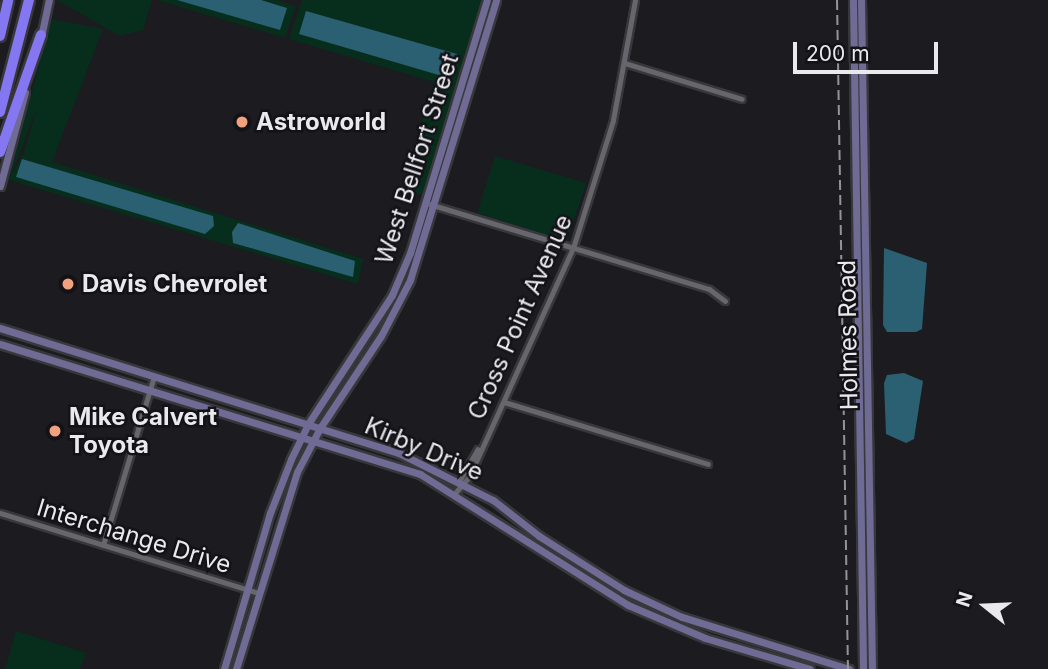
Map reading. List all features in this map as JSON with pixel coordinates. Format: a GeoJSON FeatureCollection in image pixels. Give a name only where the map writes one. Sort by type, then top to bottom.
{"type":"FeatureCollection","features":[{"type":"Feature","properties":{"kind":"highway"},"geometry":{"type":"LineString","coordinates":[[0,36],[8,0]]}},
{"type":"Feature","properties":{"kind":"highway"},"geometry":{"type":"LineString","coordinates":[[0,112],[29,0]]}},
{"type":"Feature","properties":{"kind":"highway"},"geometry":{"type":"LineString","coordinates":[[0,152],[41,34]]}},
{"type":"Feature","properties":{"kind":"main road"},"geometry":{"type":"LineString","coordinates":[[0,186],[49,0]]}},
{"type":"Feature","properties":{"kind":"main road","name":"West Bellfort Street"},"geometry":{"type":"LineString","coordinates":[[236,669],[281,518],[314,439],[381,336],[410,280],[487,0]]}},
{"type":"Feature","properties":{"kind":"main road","name":"West Bellfort Street"},"geometry":{"type":"LineString","coordinates":[[224,669],[270,513],[308,424],[371,330],[401,275],[430,205],[496,0]]}},
{"type":"Feature","properties":{"kind":"main road","name":"Holmes Road"},"geometry":{"type":"LineString","coordinates":[[853,0],[858,72],[867,557],[872,669]]}},
{"type":"Feature","properties":{"kind":"main road","name":"Holmes Road"},"geometry":{"type":"LineString","coordinates":[[858,72],[861,0]]}},
{"type":"Feature","properties":{"kind":"main road","name":"Kirby Drive"},"geometry":{"type":"LineString","coordinates":[[0,328],[398,453],[462,482],[606,579],[663,608],[754,641],[849,669]]}},
{"type":"Feature","properties":{"kind":"main road"},"geometry":{"type":"LineString","coordinates":[[371,330],[381,336]]}},
{"type":"Feature","properties":{"kind":"main road","name":"Kirby Drive"},"geometry":{"type":"LineString","coordinates":[[0,344],[48,356],[408,469],[455,493],[600,590],[658,619],[751,652],[810,669]]}},
{"type":"Feature","properties":{"kind":"main road"},"geometry":{"type":"LineString","coordinates":[[48,356],[52,344]]}},
{"type":"Feature","properties":{"kind":"main road"},"geometry":{"type":"LineString","coordinates":[[331,411],[330,425],[339,435]]}},
{"type":"Feature","properties":{"kind":"main road"},"geometry":{"type":"LineString","coordinates":[[270,513],[281,518]]}},
{"type":"Feature","properties":{"kind":"main road"},"geometry":{"type":"LineString","coordinates":[[532,547],[539,536]]}},
{"type":"Feature","properties":{"kind":"main road","name":"Holmes Road"},"geometry":{"type":"LineString","coordinates":[[863,669],[867,557]]}},
{"type":"Feature","properties":{"kind":"main road"},"geometry":{"type":"LineString","coordinates":[[600,590],[606,579]]}},
{"type":"Feature","properties":{"kind":"main road"},"geometry":{"type":"LineString","coordinates":[[658,619],[663,608]]}},
{"type":"Feature","properties":{"kind":"main road"},"geometry":{"type":"LineString","coordinates":[[751,652],[754,641]]}},
{"type":"Feature","properties":{"kind":"street","name":"Cross Point Avenue"},"geometry":{"type":"LineString","coordinates":[[455,493],[504,402],[573,248],[606,147],[625,63],[635,0]]}},
{"type":"Feature","properties":{"kind":"street"},"geometry":{"type":"LineString","coordinates":[[625,63],[742,99]]}},
{"type":"Feature","properties":{"kind":"street"},"geometry":{"type":"LineString","coordinates":[[430,205],[709,289],[724,301]]}},
{"type":"Feature","properties":{"kind":"street"},"geometry":{"type":"LineString","coordinates":[[103,545],[154,376]]}},
{"type":"Feature","properties":{"kind":"street"},"geometry":{"type":"LineString","coordinates":[[504,402],[708,464]]}},
{"type":"Feature","properties":{"kind":"street","name":"Interchange Drive"},"geometry":{"type":"LineString","coordinates":[[0,513],[259,593]]}},
{"type":"Feature","properties":{"kind":"green space"},"geometry":{"type":"Polygon","coordinates":[[[57,0],[152,0],[143,30],[120,36],[57,0]]]}},
{"type":"Feature","properties":{"kind":"green space"},"geometry":{"type":"Polygon","coordinates":[[[157,0],[277,0],[296,6],[285,38],[157,0]]]}},
{"type":"Feature","properties":{"kind":"green space"},"geometry":{"type":"Polygon","coordinates":[[[302,0],[482,0],[424,195],[411,192],[419,130],[434,82],[289,39],[302,0]]]}},
{"type":"Feature","properties":{"kind":"green space"},"geometry":{"type":"Polygon","coordinates":[[[51,19],[103,29],[52,162],[363,259],[358,284],[9,180],[51,19]],[[37,107],[12,174],[24,153],[37,107]]]}},
{"type":"Feature","properties":{"kind":"green space"},"geometry":{"type":"Polygon","coordinates":[[[495,156],[586,183],[567,241],[477,213],[495,156]]]}},
{"type":"Feature","properties":{"kind":"green space"},"geometry":{"type":"Polygon","coordinates":[[[16,631],[86,653],[80,669],[5,669],[16,631]]]}},
{"type":"Feature","properties":{"kind":"water"},"geometry":{"type":"Polygon","coordinates":[[[177,0],[261,0],[287,8],[280,30],[177,0]]]}},
{"type":"Feature","properties":{"kind":"water"},"geometry":{"type":"Polygon","coordinates":[[[306,11],[457,54],[449,78],[299,34],[306,11]]]}},
{"type":"Feature","properties":{"kind":"water"},"geometry":{"type":"Polygon","coordinates":[[[22,159],[213,216],[214,226],[205,234],[16,177],[22,159]]]}},
{"type":"Feature","properties":{"kind":"water"},"geometry":{"type":"Polygon","coordinates":[[[238,223],[355,261],[353,277],[233,243],[232,232],[238,223]]]}},
{"type":"Feature","properties":{"kind":"water"},"geometry":{"type":"Polygon","coordinates":[[[884,248],[927,263],[922,329],[916,332],[887,332],[883,325],[884,248]]]}},
{"type":"Feature","properties":{"kind":"water"},"geometry":{"type":"Polygon","coordinates":[[[904,373],[923,381],[914,439],[906,443],[886,434],[884,383],[887,375],[904,373]]]}},
{"type":"Feature","properties":{"kind":"railway"},"geometry":{"type":"LineString","coordinates":[[837,0],[848,669]]}},
{"type":"Feature","properties":{"kind":"place","name":"Astroworld"},"geometry":{"type":"Point","coordinates":[242,122]}},
{"type":"Feature","properties":{"kind":"place","name":"Davis Chevrolet"},"geometry":{"type":"Point","coordinates":[68,284]}},
{"type":"Feature","properties":{"kind":"place","name":"Mike Calvert Toyota"},"geometry":{"type":"Point","coordinates":[55,431]}}]}
